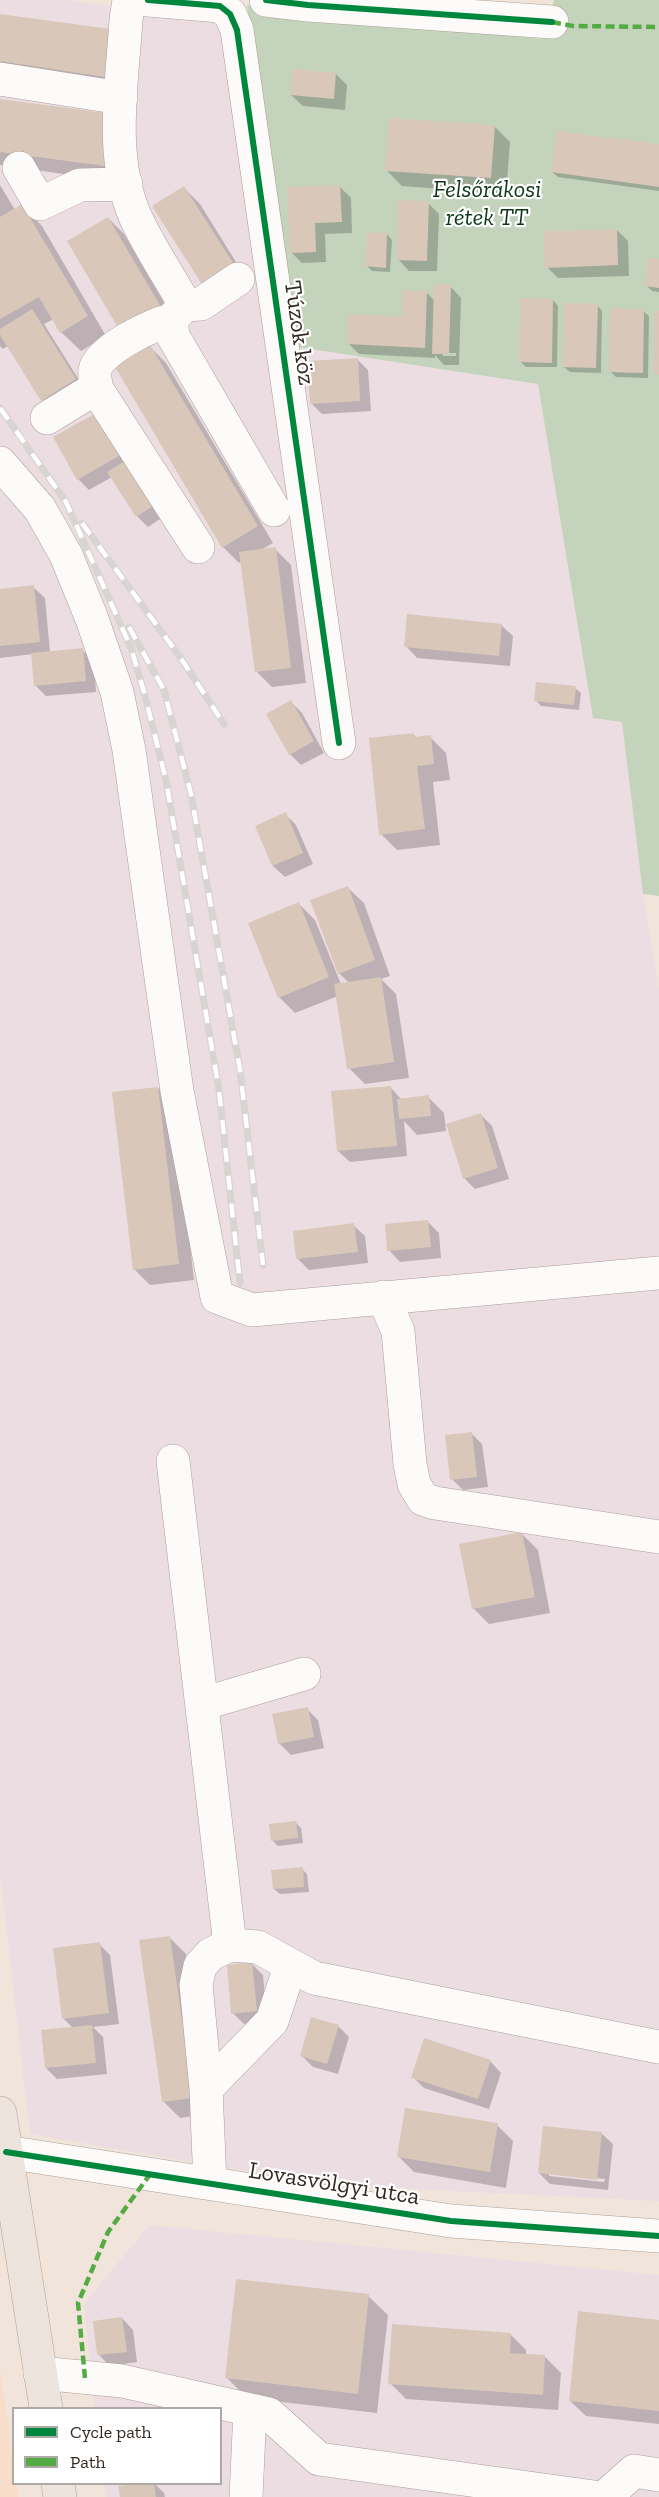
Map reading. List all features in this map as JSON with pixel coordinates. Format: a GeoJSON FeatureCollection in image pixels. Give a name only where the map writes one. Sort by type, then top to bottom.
{"type":"FeatureCollection","features":[{"type":"Feature","properties":{"kind":"main road"},"geometry":{"type":"LineString","coordinates":[[0,2113],[46,2407]]}},
{"type":"Feature","properties":{"kind":"street"},"geometry":{"type":"LineString","coordinates":[[129,0],[118,147],[135,216],[178,312],[173,336],[273,510]]}},
{"type":"Feature","properties":{"kind":"street","name":"Túzok köz"},"geometry":{"type":"LineString","coordinates":[[148,0],[220,6],[230,14],[237,30],[339,743]]}},
{"type":"Feature","properties":{"kind":"street"},"geometry":{"type":"LineString","coordinates":[[266,0],[552,22]]}},
{"type":"Feature","properties":{"kind":"street"},"geometry":{"type":"LineString","coordinates":[[0,79],[121,98]]}},
{"type":"Feature","properties":{"kind":"street"},"geometry":{"type":"LineString","coordinates":[[19,168],[40,204],[80,185],[126,184]]}},
{"type":"Feature","properties":{"kind":"street"},"geometry":{"type":"LineString","coordinates":[[198,546],[96,388],[95,369],[103,356],[155,324],[178,312],[201,304],[238,279]]}},
{"type":"Feature","properties":{"kind":"street"},"geometry":{"type":"LineString","coordinates":[[47,418],[96,388]]}},
{"type":"Feature","properties":{"kind":"street"},"geometry":{"type":"LineString","coordinates":[[0,463],[40,509],[66,555],[92,619],[117,692],[129,750],[177,1091],[217,1297],[252,1310],[659,1273]]}},
{"type":"Feature","properties":{"kind":"street"},"geometry":{"type":"LineString","coordinates":[[383,1297],[398,1331],[410,1464],[414,1484],[423,1500],[659,1537]]}},
{"type":"Feature","properties":{"kind":"street"},"geometry":{"type":"LineString","coordinates":[[173,1461],[230,1945]]}},
{"type":"Feature","properties":{"kind":"street"},"geometry":{"type":"LineString","coordinates":[[202,1704],[304,1674]]}},
{"type":"Feature","properties":{"kind":"street"},"geometry":{"type":"LineString","coordinates":[[210,2183],[206,2090],[196,1985],[200,1966],[211,1954],[230,1945],[258,1947],[290,1967],[314,1978],[659,2048]]}},
{"type":"Feature","properties":{"kind":"street"},"geometry":{"type":"LineString","coordinates":[[206,2090],[272,2021],[290,1967]]}},
{"type":"Feature","properties":{"kind":"street","name":"Lovasvölgyi utca"},"geometry":{"type":"LineString","coordinates":[[6,2152],[451,2221],[659,2236]]}},
{"type":"Feature","properties":{"kind":"street"},"geometry":{"type":"LineString","coordinates":[[40,2373],[122,2381],[269,2414],[319,2459],[432,2486],[594,2497]]}},
{"type":"Feature","properties":{"kind":"street"},"geometry":{"type":"LineString","coordinates":[[246,2497],[250,2410]]}},
{"type":"Feature","properties":{"kind":"street"},"geometry":{"type":"LineString","coordinates":[[605,2497],[634,2471],[659,2475]]}},
{"type":"Feature","properties":{"kind":"shaded area"},"geometry":{"type":"Polygon","coordinates":[[[0,0],[65,0],[206,19],[250,22],[291,346],[538,383],[593,718],[622,721],[643,894],[659,989],[659,2201],[328,2185],[30,2134],[0,1872],[0,0]]]}},
{"type":"Feature","properties":{"kind":"shaded area"},"geometry":{"type":"Polygon","coordinates":[[[149,2225],[659,2275],[659,2497],[106,2497],[104,2485],[222,2485],[222,2407],[95,2407],[84,2304],[149,2225]]]}},
{"type":"Feature","properties":{"kind":"shaded area"},"geometry":{"type":"Polygon","coordinates":[[[0,2367],[12,2454],[12,2485],[17,2485],[19,2497],[0,2497],[0,2367]]]}},
{"type":"Feature","properties":{"kind":"green space","name":"Felsőrákosi rétek TT"},"geometry":{"type":"Polygon","coordinates":[[[554,0],[659,0],[659,896],[643,894],[622,722],[593,718],[538,384],[291,346],[247,5],[542,39],[554,0]]]}},
{"type":"Feature","properties":{"kind":"building"},"geometry":{"type":"Polygon","coordinates":[[[0,14],[118,30],[112,78],[0,61],[0,14]]]}},
{"type":"Feature","properties":{"kind":"building"},"geometry":{"type":"Polygon","coordinates":[[[292,69],[336,73],[334,99],[290,95],[292,69]]]}},
{"type":"Feature","properties":{"kind":"building"},"geometry":{"type":"Polygon","coordinates":[[[0,99],[113,114],[105,166],[0,152],[0,99]]]}},
{"type":"Feature","properties":{"kind":"building"},"geometry":{"type":"Polygon","coordinates":[[[389,118],[495,125],[491,178],[385,171],[389,118]]]}},
{"type":"Feature","properties":{"kind":"building"},"geometry":{"type":"Polygon","coordinates":[[[556,131],[659,144],[659,187],[551,172],[556,131]]]}},
{"type":"Feature","properties":{"kind":"building"},"geometry":{"type":"Polygon","coordinates":[[[340,185],[342,222],[315,223],[316,252],[290,253],[287,187],[340,185]]]}},
{"type":"Feature","properties":{"kind":"building"},"geometry":{"type":"Polygon","coordinates":[[[184,186],[235,266],[203,286],[152,206],[184,186]]]}},
{"type":"Feature","properties":{"kind":"building"},"geometry":{"type":"Polygon","coordinates":[[[398,200],[429,201],[427,261],[397,260],[398,200]]]}},
{"type":"Feature","properties":{"kind":"building"},"geometry":{"type":"Polygon","coordinates":[[[22,204],[88,316],[60,333],[39,297],[0,319],[0,217],[22,204]]]}},
{"type":"Feature","properties":{"kind":"building"},"geometry":{"type":"Polygon","coordinates":[[[108,217],[161,307],[120,331],[67,241],[108,217]]]}},
{"type":"Feature","properties":{"kind":"building"},"geometry":{"type":"Polygon","coordinates":[[[617,229],[618,265],[545,268],[544,231],[617,229]]]}},
{"type":"Feature","properties":{"kind":"building"},"geometry":{"type":"Polygon","coordinates":[[[367,232],[387,233],[386,268],[365,266],[367,232]]]}},
{"type":"Feature","properties":{"kind":"building"},"geometry":{"type":"Polygon","coordinates":[[[648,258],[659,259],[659,288],[645,286],[648,258]]]}},
{"type":"Feature","properties":{"kind":"building"},"geometry":{"type":"Polygon","coordinates":[[[434,284],[451,285],[449,354],[432,354],[434,284]]]}},
{"type":"Feature","properties":{"kind":"building"},"geometry":{"type":"Polygon","coordinates":[[[403,290],[427,291],[425,348],[347,344],[348,314],[402,317],[403,290]]]}},
{"type":"Feature","properties":{"kind":"building"},"geometry":{"type":"Polygon","coordinates":[[[520,298],[553,299],[552,363],[519,362],[520,298]]]}},
{"type":"Feature","properties":{"kind":"building"},"geometry":{"type":"Polygon","coordinates":[[[564,303],[598,304],[596,368],[563,367],[564,303]]]}},
{"type":"Feature","properties":{"kind":"building"},"geometry":{"type":"Polygon","coordinates":[[[610,308],[644,309],[643,373],[609,372],[610,308]]]}},
{"type":"Feature","properties":{"kind":"building"},"geometry":{"type":"Polygon","coordinates":[[[32,309],[76,379],[41,401],[0,335],[0,329],[32,309]]]}},
{"type":"Feature","properties":{"kind":"building"},"geometry":{"type":"Polygon","coordinates":[[[654,311],[659,311],[659,375],[653,374],[654,311]]]}},
{"type":"Feature","properties":{"kind":"building"},"geometry":{"type":"Polygon","coordinates":[[[150,345],[258,526],[222,548],[115,367],[150,345]]]}},
{"type":"Feature","properties":{"kind":"building"},"geometry":{"type":"Polygon","coordinates":[[[358,358],[360,401],[310,404],[307,361],[358,358]]]}},
{"type":"Feature","properties":{"kind":"building"},"geometry":{"type":"Polygon","coordinates":[[[98,412],[122,454],[77,480],[53,437],[98,412]]]}},
{"type":"Feature","properties":{"kind":"building"},"geometry":{"type":"Polygon","coordinates":[[[125,461],[153,506],[136,517],[107,472],[125,461]]]}},
{"type":"Feature","properties":{"kind":"building"},"geometry":{"type":"Polygon","coordinates":[[[276,547],[291,668],[255,672],[239,552],[276,547]]]}},
{"type":"Feature","properties":{"kind":"building"},"geometry":{"type":"Polygon","coordinates":[[[34,585],[40,642],[0,646],[0,589],[34,585]]]}},
{"type":"Feature","properties":{"kind":"building"},"geometry":{"type":"Polygon","coordinates":[[[407,614],[502,624],[499,656],[404,647],[407,614]]]}},
{"type":"Feature","properties":{"kind":"building"},"geometry":{"type":"Polygon","coordinates":[[[83,648],[86,681],[34,686],[31,653],[83,648]]]}},
{"type":"Feature","properties":{"kind":"building"},"geometry":{"type":"Polygon","coordinates":[[[536,682],[576,686],[574,705],[534,701],[536,682]]]}},
{"type":"Feature","properties":{"kind":"building"},"geometry":{"type":"Polygon","coordinates":[[[291,700],[314,741],[289,755],[266,714],[291,700]]]}},
{"type":"Feature","properties":{"kind":"building"},"geometry":{"type":"Polygon","coordinates":[[[413,733],[414,737],[431,735],[434,764],[417,766],[425,829],[379,835],[369,738],[413,733]]]}},
{"type":"Feature","properties":{"kind":"building"},"geometry":{"type":"Polygon","coordinates":[[[286,812],[303,853],[272,866],[255,826],[286,812]]]}},
{"type":"Feature","properties":{"kind":"building"},"geometry":{"type":"Polygon","coordinates":[[[348,886],[375,960],[338,974],[310,900],[348,886]]]}},
{"type":"Feature","properties":{"kind":"building"},"geometry":{"type":"Polygon","coordinates":[[[299,902],[329,977],[278,998],[248,923],[299,902]]]}},
{"type":"Feature","properties":{"kind":"building"},"geometry":{"type":"Polygon","coordinates":[[[381,977],[394,1062],[347,1069],[334,984],[381,977]]]}},
{"type":"Feature","properties":{"kind":"building"},"geometry":{"type":"Polygon","coordinates":[[[391,1086],[397,1146],[337,1151],[331,1091],[391,1086]]]}},
{"type":"Feature","properties":{"kind":"building"},"geometry":{"type":"Polygon","coordinates":[[[158,1087],[179,1264],[133,1270],[112,1092],[158,1087]]]}},
{"type":"Feature","properties":{"kind":"building"},"geometry":{"type":"Polygon","coordinates":[[[429,1095],[431,1116],[399,1119],[397,1099],[429,1095]]]}},
{"type":"Feature","properties":{"kind":"building"},"geometry":{"type":"Polygon","coordinates":[[[481,1113],[498,1168],[463,1179],[446,1124],[481,1113]]]}},
{"type":"Feature","properties":{"kind":"building"},"geometry":{"type":"Polygon","coordinates":[[[428,1220],[431,1247],[387,1251],[385,1224],[428,1220]]]}},
{"type":"Feature","properties":{"kind":"building"},"geometry":{"type":"Polygon","coordinates":[[[354,1223],[358,1252],[296,1259],[293,1231],[354,1223]]]}},
{"type":"Feature","properties":{"kind":"building"},"geometry":{"type":"Polygon","coordinates":[[[472,1432],[477,1477],[450,1480],[445,1435],[472,1432]]]}},
{"type":"Feature","properties":{"kind":"building"},"geometry":{"type":"Polygon","coordinates":[[[522,1532],[535,1597],[472,1609],[459,1544],[522,1532]]]}},
{"type":"Feature","properties":{"kind":"building"},"geometry":{"type":"Polygon","coordinates":[[[308,1707],[314,1737],[278,1744],[272,1714],[308,1707]]]}},
{"type":"Feature","properties":{"kind":"building"},"geometry":{"type":"Polygon","coordinates":[[[296,1821],[298,1838],[271,1841],[269,1824],[296,1821]]]}},
{"type":"Feature","properties":{"kind":"building"},"geometry":{"type":"Polygon","coordinates":[[[303,1867],[304,1887],[273,1889],[271,1870],[303,1867]]]}},
{"type":"Feature","properties":{"kind":"building"},"geometry":{"type":"Polygon","coordinates":[[[170,1936],[193,2098],[162,2102],[139,1940],[170,1936]]]}},
{"type":"Feature","properties":{"kind":"building"},"geometry":{"type":"Polygon","coordinates":[[[100,1942],[109,2013],[62,2019],[53,1948],[100,1942]]]}},
{"type":"Feature","properties":{"kind":"building"},"geometry":{"type":"Polygon","coordinates":[[[252,1962],[257,2011],[231,2014],[227,1965],[252,1962]]]}},
{"type":"Feature","properties":{"kind":"building"},"geometry":{"type":"Polygon","coordinates":[[[311,2017],[339,2025],[327,2064],[300,2056],[311,2017]]]}},
{"type":"Feature","properties":{"kind":"building"},"geometry":{"type":"Polygon","coordinates":[[[92,2025],[96,2063],[45,2068],[41,2030],[92,2025]]]}},
{"type":"Feature","properties":{"kind":"building"},"geometry":{"type":"Polygon","coordinates":[[[424,2038],[491,2060],[478,2099],[411,2078],[424,2038]]]}},
{"type":"Feature","properties":{"kind":"building"},"geometry":{"type":"Polygon","coordinates":[[[405,2108],[498,2123],[490,2172],[397,2157],[405,2108]]]}},
{"type":"Feature","properties":{"kind":"building"},"geometry":{"type":"Polygon","coordinates":[[[543,2126],[602,2132],[597,2180],[538,2173],[543,2126]]]}},
{"type":"Feature","properties":{"kind":"building"},"geometry":{"type":"Polygon","coordinates":[[[236,2279],[369,2294],[358,2394],[225,2378],[236,2279]]]}},
{"type":"Feature","properties":{"kind":"building"},"geometry":{"type":"Polygon","coordinates":[[[578,2311],[659,2320],[659,2411],[569,2401],[578,2311]]]}},
{"type":"Feature","properties":{"kind":"building"},"geometry":{"type":"Polygon","coordinates":[[[122,2317],[127,2352],[97,2355],[93,2321],[122,2317]]]}},
{"type":"Feature","properties":{"kind":"building"},"geometry":{"type":"Polygon","coordinates":[[[392,2324],[511,2333],[510,2353],[545,2355],[543,2395],[388,2384],[392,2324]]]}},
{"type":"Feature","properties":{"kind":"building"},"geometry":{"type":"Polygon","coordinates":[[[154,2485],[156,2497],[120,2497],[118,2486],[154,2485]]]}},
{"type":"Feature","properties":{"kind":"railway"},"geometry":{"type":"LineString","coordinates":[[0,408],[66,502],[131,648],[144,692],[166,780],[219,1090],[240,1283]]}},
{"type":"Feature","properties":{"kind":"railway"},"geometry":{"type":"LineString","coordinates":[[82,523],[180,657],[224,724]]}},
{"type":"Feature","properties":{"kind":"railway"},"geometry":{"type":"LineString","coordinates":[[129,627],[164,690],[191,794],[240,1070],[263,1265]]}},
{"type":"Feature","properties":{"kind":"marked path"},"geometry":{"type":"LineString","coordinates":[[552,22],[573,26],[659,27]]}},
{"type":"Feature","properties":{"kind":"marked path"},"geometry":{"type":"LineString","coordinates":[[85,2378],[78,2303],[108,2232],[151,2173]]}},
{"type":"Feature","properties":{"kind":"cycle path"},"geometry":{"type":"LineString","coordinates":[[148,0],[220,6],[230,14],[237,30],[339,743]]}},
{"type":"Feature","properties":{"kind":"cycle path"},"geometry":{"type":"LineString","coordinates":[[266,0],[552,22]]}},
{"type":"Feature","properties":{"kind":"cycle path"},"geometry":{"type":"LineString","coordinates":[[6,2152],[451,2221],[659,2236]]}}]}
